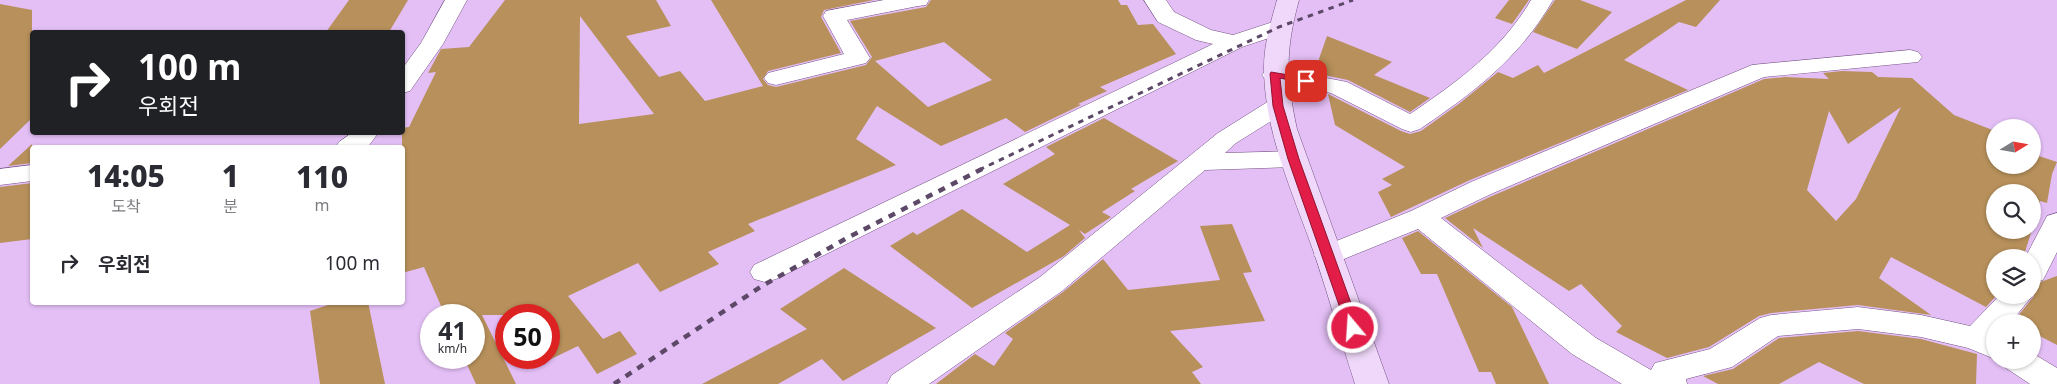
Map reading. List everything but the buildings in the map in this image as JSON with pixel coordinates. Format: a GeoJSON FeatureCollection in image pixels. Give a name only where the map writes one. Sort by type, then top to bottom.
{"type":"FeatureCollection","features":[{"type":"Feature","properties":{"kind":"main road"},"geometry":{"type":"LineString","coordinates":[[1288,0],[1279,27],[1274,74],[1278,106],[1294,159],[1329,255],[1372,384]]}},
{"type":"Feature","properties":{"kind":"street"},"geometry":{"type":"LineString","coordinates":[[405,82],[432,44],[456,0]]}},
{"type":"Feature","properties":{"kind":"street"},"geometry":{"type":"LineString","coordinates":[[776,78],[858,58],[834,16],[918,0]]}},
{"type":"Feature","properties":{"kind":"street"},"geometry":{"type":"LineString","coordinates":[[1154,0],[1166,17],[1204,34],[1234,42]]}},
{"type":"Feature","properties":{"kind":"street"},"geometry":{"type":"LineString","coordinates":[[1274,74],[1338,87],[1411,124],[1461,90],[1504,54],[1532,20],[1542,0]]}},
{"type":"Feature","properties":{"kind":"street"},"geometry":{"type":"LineString","coordinates":[[764,272],[1234,42],[1279,27]]}},
{"type":"Feature","properties":{"kind":"street"},"geometry":{"type":"LineString","coordinates":[[1329,255],[1421,217],[1481,188],[1760,70],[1910,57]]}},
{"type":"Feature","properties":{"kind":"street"},"geometry":{"type":"LineString","coordinates":[[904,384],[1051,284],[1228,138],[1278,106]]}},
{"type":"Feature","properties":{"kind":"street"},"geometry":{"type":"LineString","coordinates":[[353,145],[364,135]]}},
{"type":"Feature","properties":{"kind":"street"},"geometry":{"type":"LineString","coordinates":[[1198,162],[1294,159]]}},
{"type":"Feature","properties":{"kind":"street"},"geometry":{"type":"LineString","coordinates":[[0,177],[30,173]]}},
{"type":"Feature","properties":{"kind":"street"},"geometry":{"type":"LineString","coordinates":[[1421,217],[1584,346],[1648,384]]}},
{"type":"Feature","properties":{"kind":"street"},"geometry":{"type":"LineString","coordinates":[[2041,255],[2057,222]]}},
{"type":"Feature","properties":{"kind":"street"},"geometry":{"type":"LineString","coordinates":[[1670,384],[1667,372],[1720,359],[1771,326],[1858,318],[1921,326],[1986,343]]}},
{"type":"Feature","properties":{"kind":"street"},"geometry":{"type":"LineString","coordinates":[[2032,369],[2056,384]]}},
{"type":"Feature","properties":{"kind":"railway"},"geometry":{"type":"LineString","coordinates":[[979,170],[1279,27],[1353,0]]}},
{"type":"Feature","properties":{"kind":"railway"},"geometry":{"type":"LineString","coordinates":[[614,384],[762,286],[847,238],[982,169]]}},
{"type":"Feature","properties":{"kind":"route"},"geometry":{"type":"LineString","coordinates":[[1306,81],[1274,74],[1278,106],[1294,159],[1353,328]]}}]}
